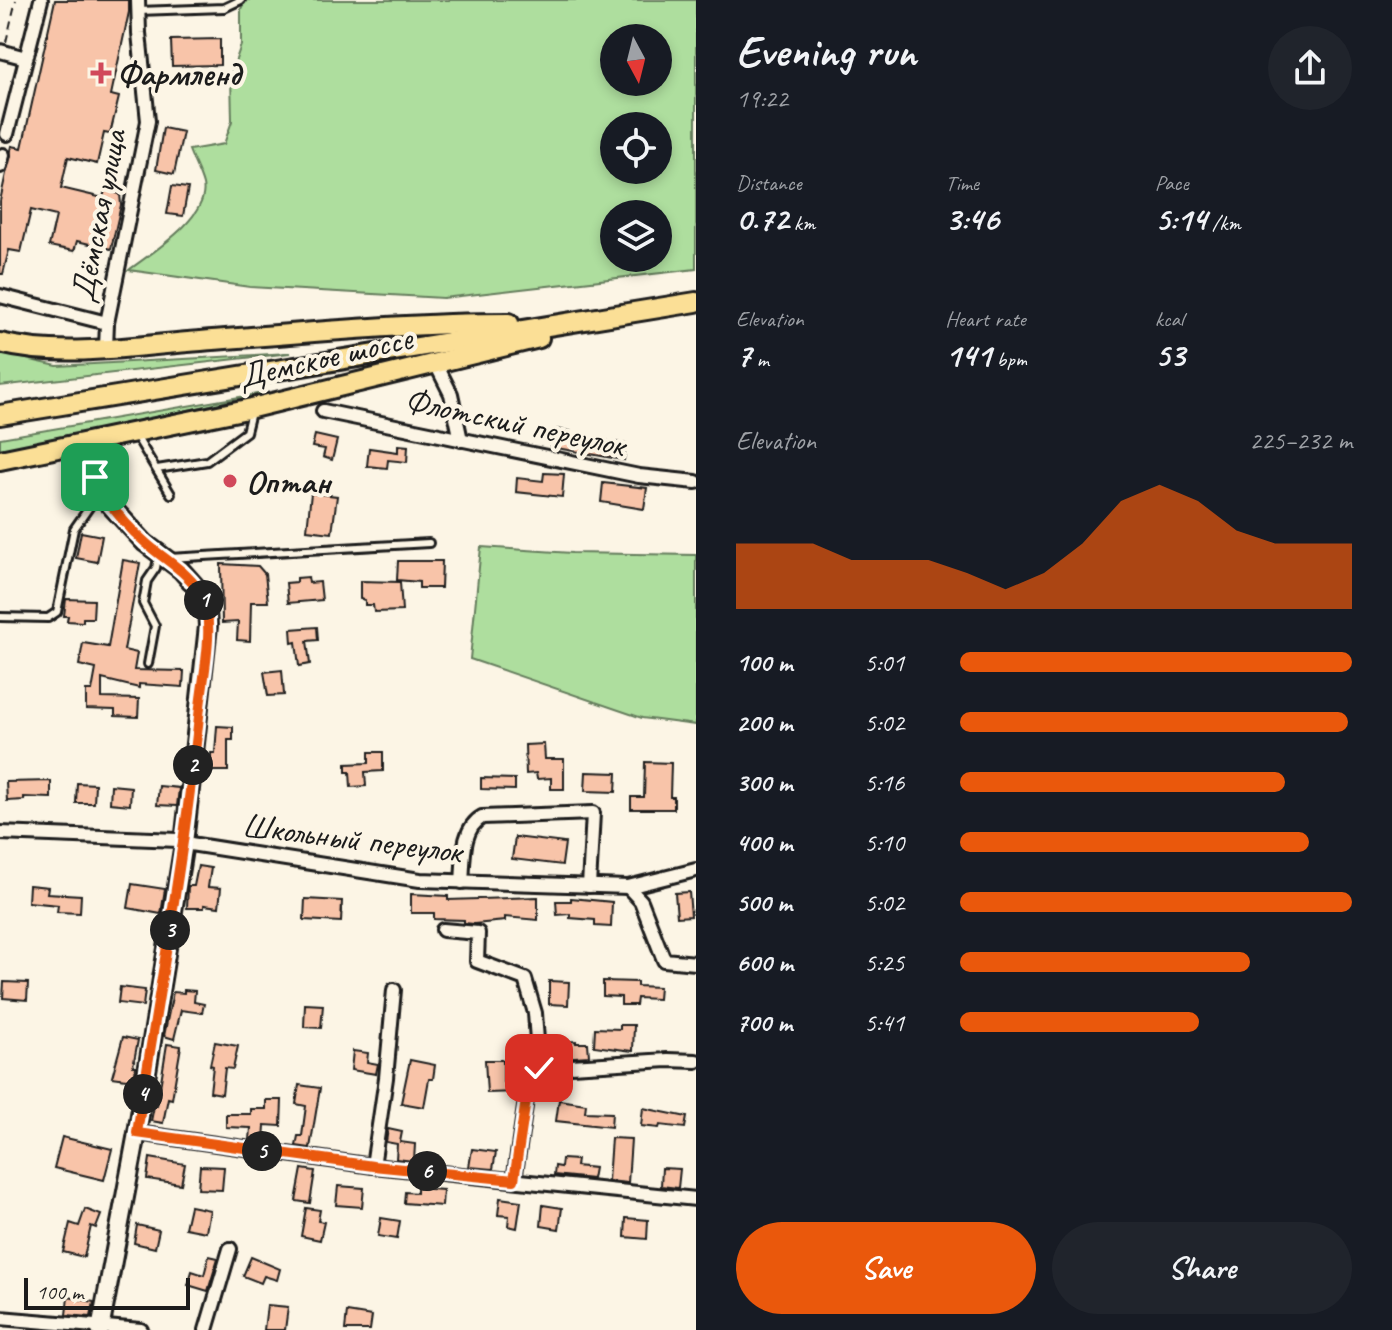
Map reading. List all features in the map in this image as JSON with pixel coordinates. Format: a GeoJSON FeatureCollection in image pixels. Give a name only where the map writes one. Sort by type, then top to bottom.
{"type":"FeatureCollection","features":[{"type":"Feature","properties":{"kind":"main road","name":"Демское шоссе"},"geometry":{"type":"LineString","coordinates":[[0,415],[696,302]]}},
{"type":"Feature","properties":{"kind":"main road","name":"Демское шоссе"},"geometry":{"type":"LineString","coordinates":[[0,460],[252,408],[664,308]]}},
{"type":"Feature","properties":{"kind":"main road"},"geometry":{"type":"LineString","coordinates":[[0,343],[36,349],[106,348],[458,323],[564,323]]}},
{"type":"Feature","properties":{"kind":"street"},"geometry":{"type":"LineString","coordinates":[[7,134],[41,0]]}},
{"type":"Feature","properties":{"kind":"street","name":"Дёмская улица"},"geometry":{"type":"LineString","coordinates":[[106,348],[107,323],[148,121],[138,6]]}},
{"type":"Feature","properties":{"kind":"street"},"geometry":{"type":"LineString","coordinates":[[2,52],[26,58]]}},
{"type":"Feature","properties":{"kind":"street"},"geometry":{"type":"LineString","coordinates":[[0,296],[107,323]]}},
{"type":"Feature","properties":{"kind":"street"},"geometry":{"type":"LineString","coordinates":[[436,364],[451,394],[461,440]]}},
{"type":"Feature","properties":{"kind":"street","name":"Флотский переулок"},"geometry":{"type":"LineString","coordinates":[[323,411],[639,476],[696,482]]}},
{"type":"Feature","properties":{"kind":"street"},"geometry":{"type":"LineString","coordinates":[[85,443],[101,490],[121,519],[197,588],[207,610],[205,660],[184,843],[137,1133],[100,1328]]}},
{"type":"Feature","properties":{"kind":"street"},"geometry":{"type":"LineString","coordinates":[[462,882],[471,823],[482,817],[593,813],[589,886]]}},
{"type":"Feature","properties":{"kind":"street","name":"Школьный переулок"},"geometry":{"type":"LineString","coordinates":[[0,833],[178,840],[420,880],[628,887],[696,870]]}},
{"type":"Feature","properties":{"kind":"street"},"geometry":{"type":"LineString","coordinates":[[628,887],[641,901],[664,960],[696,963]]}},
{"type":"Feature","properties":{"kind":"street"},"geometry":{"type":"LineString","coordinates":[[443,930],[478,933],[477,961],[525,979],[535,1013],[539,1068],[526,1100],[514,1180]]}},
{"type":"Feature","properties":{"kind":"street"},"geometry":{"type":"LineString","coordinates":[[373,1166],[386,1078],[394,990]]}},
{"type":"Feature","properties":{"kind":"street"},"geometry":{"type":"LineString","coordinates":[[539,1068],[696,1061]]}},
{"type":"Feature","properties":{"kind":"street"},"geometry":{"type":"LineString","coordinates":[[137,1133],[373,1166],[696,1199]]}},
{"type":"Feature","properties":{"kind":"street"},"geometry":{"type":"LineString","coordinates":[[206,1330],[230,1249]]}},
{"type":"Feature","properties":{"kind":"street"},"geometry":{"type":"LineString","coordinates":[[0,1318],[141,1330]]}},
{"type":"Feature","properties":{"kind":"lane"},"geometry":{"type":"LineString","coordinates":[[138,6],[224,8],[241,0]]}},
{"type":"Feature","properties":{"kind":"lane"},"geometry":{"type":"LineString","coordinates":[[157,469],[207,461],[246,432],[252,408]]}},
{"type":"Feature","properties":{"kind":"lane"},"geometry":{"type":"LineString","coordinates":[[134,433],[171,494]]}},
{"type":"Feature","properties":{"kind":"lane"},"geometry":{"type":"LineString","coordinates":[[0,617],[48,618],[57,612],[74,529],[101,490]]}},
{"type":"Feature","properties":{"kind":"lane"},"geometry":{"type":"LineString","coordinates":[[148,664],[155,626],[143,603],[147,581],[162,556],[429,543]]}},
{"type":"Feature","properties":{"kind":"path"},"geometry":{"type":"LineString","coordinates":[[2,52],[16,0]]}},
{"type":"Feature","properties":{"kind":"green space"},"geometry":{"type":"Polygon","coordinates":[[[245,0],[696,0],[696,269],[672,272],[672,200],[600,200],[600,272],[670,272],[443,298],[250,287],[129,270],[177,233],[203,197],[203,185],[189,150],[224,144],[232,121],[231,74],[241,45],[241,9],[245,0]]]}},
{"type":"Feature","properties":{"kind":"green space"},"geometry":{"type":"Polygon","coordinates":[[[0,353],[57,366],[290,353],[0,386],[0,353]]]}},
{"type":"Feature","properties":{"kind":"green space"},"geometry":{"type":"Polygon","coordinates":[[[263,393],[0,453],[0,438],[263,393]]]}},
{"type":"Feature","properties":{"kind":"green space"},"geometry":{"type":"Polygon","coordinates":[[[481,547],[572,553],[696,555],[696,725],[642,718],[470,659],[481,547]]]}},
{"type":"Feature","properties":{"kind":"building"},"geometry":{"type":"Polygon","coordinates":[[[55,0],[129,0],[111,95],[119,97],[110,134],[104,133],[97,164],[68,157],[61,188],[103,198],[105,190],[120,194],[121,205],[111,249],[77,241],[74,251],[49,246],[56,216],[31,210],[21,252],[9,250],[3,274],[0,274],[0,201],[12,146],[22,148],[55,0]]]}},
{"type":"Feature","properties":{"kind":"building"},"geometry":{"type":"Polygon","coordinates":[[[220,39],[220,65],[172,66],[171,40],[220,39]]]}},
{"type":"Feature","properties":{"kind":"building"},"geometry":{"type":"Polygon","coordinates":[[[163,128],[183,132],[174,174],[156,170],[163,128]]]}},
{"type":"Feature","properties":{"kind":"building"},"geometry":{"type":"Polygon","coordinates":[[[172,186],[188,188],[183,216],[167,214],[172,186]]]}},
{"type":"Feature","properties":{"kind":"building"},"geometry":{"type":"Polygon","coordinates":[[[554,429],[626,444],[624,460],[551,447],[554,429]]]}},
{"type":"Feature","properties":{"kind":"building"},"geometry":{"type":"Polygon","coordinates":[[[315,435],[337,440],[332,460],[323,457],[325,449],[312,447],[315,435]]]}},
{"type":"Feature","properties":{"kind":"building"},"geometry":{"type":"Polygon","coordinates":[[[398,445],[408,446],[407,462],[388,460],[387,468],[367,466],[369,448],[398,452],[398,445]]]}},
{"type":"Feature","properties":{"kind":"building"},"geometry":{"type":"Polygon","coordinates":[[[544,473],[564,474],[562,497],[516,492],[517,478],[543,481],[544,473]]]}},
{"type":"Feature","properties":{"kind":"building"},"geometry":{"type":"Polygon","coordinates":[[[603,483],[647,488],[644,509],[601,502],[603,483]]]}},
{"type":"Feature","properties":{"kind":"building"},"geometry":{"type":"Polygon","coordinates":[[[311,493],[337,496],[332,533],[307,530],[311,493]]]}},
{"type":"Feature","properties":{"kind":"building"},"geometry":{"type":"Polygon","coordinates":[[[81,532],[102,536],[97,562],[76,558],[81,532]]]}},
{"type":"Feature","properties":{"kind":"building"},"geometry":{"type":"Polygon","coordinates":[[[123,560],[140,563],[124,650],[137,653],[134,670],[184,671],[183,687],[139,684],[139,688],[102,679],[102,698],[139,699],[138,717],[115,716],[115,710],[86,709],[86,691],[92,691],[96,669],[79,665],[83,643],[108,647],[123,560]]]}},
{"type":"Feature","properties":{"kind":"building"},"geometry":{"type":"Polygon","coordinates":[[[398,561],[442,561],[441,588],[419,588],[419,582],[397,580],[398,561]]]}},
{"type":"Feature","properties":{"kind":"building"},"geometry":{"type":"Polygon","coordinates":[[[221,564],[258,566],[265,574],[268,602],[251,602],[250,641],[237,640],[238,622],[222,623],[221,564]]]}},
{"type":"Feature","properties":{"kind":"building"},"geometry":{"type":"Polygon","coordinates":[[[308,577],[309,583],[320,582],[322,600],[288,603],[286,583],[308,577]]]}},
{"type":"Feature","properties":{"kind":"building"},"geometry":{"type":"Polygon","coordinates":[[[360,581],[400,582],[402,611],[374,612],[373,605],[365,605],[365,600],[360,599],[360,581]]]}},
{"type":"Feature","properties":{"kind":"building"},"geometry":{"type":"Polygon","coordinates":[[[66,599],[94,600],[93,618],[83,618],[83,622],[67,621],[68,616],[64,616],[66,599]]]}},
{"type":"Feature","properties":{"kind":"building"},"geometry":{"type":"Polygon","coordinates":[[[317,627],[318,640],[307,641],[310,664],[299,666],[291,629],[317,627]]]}},
{"type":"Feature","properties":{"kind":"building"},"geometry":{"type":"Polygon","coordinates":[[[282,670],[284,695],[268,696],[264,672],[282,670]]]}},
{"type":"Feature","properties":{"kind":"building"},"geometry":{"type":"Polygon","coordinates":[[[217,726],[233,727],[233,740],[228,740],[228,771],[211,771],[217,726]]]}},
{"type":"Feature","properties":{"kind":"building"},"geometry":{"type":"Polygon","coordinates":[[[544,744],[545,759],[564,759],[564,789],[551,789],[551,778],[537,779],[536,773],[526,774],[525,745],[544,744]]]}},
{"type":"Feature","properties":{"kind":"building"},"geometry":{"type":"Polygon","coordinates":[[[369,752],[383,752],[383,771],[365,772],[366,786],[351,787],[346,764],[369,763],[369,752]]]}},
{"type":"Feature","properties":{"kind":"building"},"geometry":{"type":"Polygon","coordinates":[[[645,762],[671,763],[670,797],[674,797],[674,809],[631,809],[631,797],[644,797],[645,762]]]}},
{"type":"Feature","properties":{"kind":"building"},"geometry":{"type":"Polygon","coordinates":[[[586,772],[617,773],[616,792],[585,791],[586,772]]]}},
{"type":"Feature","properties":{"kind":"building"},"geometry":{"type":"Polygon","coordinates":[[[481,778],[515,779],[515,790],[481,789],[481,778]]]}},
{"type":"Feature","properties":{"kind":"building"},"geometry":{"type":"Polygon","coordinates":[[[51,781],[51,798],[24,797],[24,800],[7,801],[6,782],[51,781]]]}},
{"type":"Feature","properties":{"kind":"building"},"geometry":{"type":"Polygon","coordinates":[[[77,783],[95,784],[94,803],[76,803],[77,783]]]}},
{"type":"Feature","properties":{"kind":"building"},"geometry":{"type":"Polygon","coordinates":[[[111,785],[131,787],[130,805],[110,803],[111,785]]]}},
{"type":"Feature","properties":{"kind":"building"},"geometry":{"type":"Polygon","coordinates":[[[159,786],[179,788],[177,806],[157,805],[159,786]]]}},
{"type":"Feature","properties":{"kind":"building"},"geometry":{"type":"Polygon","coordinates":[[[515,837],[565,843],[562,865],[512,859],[515,837]]]}},
{"type":"Feature","properties":{"kind":"building"},"geometry":{"type":"Polygon","coordinates":[[[198,866],[211,868],[208,887],[221,888],[219,907],[204,905],[204,908],[187,908],[188,886],[194,886],[198,866]]]}},
{"type":"Feature","properties":{"kind":"building"},"geometry":{"type":"Polygon","coordinates":[[[132,884],[165,889],[161,914],[128,908],[132,884]]]}},
{"type":"Feature","properties":{"kind":"building"},"geometry":{"type":"Polygon","coordinates":[[[29,885],[48,887],[47,893],[81,895],[80,913],[57,912],[58,905],[28,902],[29,885]]]}},
{"type":"Feature","properties":{"kind":"building"},"geometry":{"type":"Polygon","coordinates":[[[689,892],[691,916],[677,917],[675,893],[689,892]]]}},
{"type":"Feature","properties":{"kind":"building"},"geometry":{"type":"Polygon","coordinates":[[[411,894],[448,896],[448,900],[538,897],[538,920],[505,917],[505,921],[474,924],[464,923],[464,920],[434,919],[434,913],[411,913],[411,894]]]}},
{"type":"Feature","properties":{"kind":"building"},"geometry":{"type":"Polygon","coordinates":[[[571,898],[612,902],[611,927],[595,926],[595,920],[570,918],[570,914],[557,915],[556,901],[571,901],[571,898]]]}},
{"type":"Feature","properties":{"kind":"building"},"geometry":{"type":"Polygon","coordinates":[[[305,899],[342,901],[341,922],[304,920],[305,899]]]}},
{"type":"Feature","properties":{"kind":"building"},"geometry":{"type":"Polygon","coordinates":[[[549,981],[569,982],[568,1005],[549,1004],[549,981]]]}},
{"type":"Feature","properties":{"kind":"building"},"geometry":{"type":"Polygon","coordinates":[[[603,981],[637,982],[637,986],[659,987],[658,999],[637,998],[636,1005],[621,1005],[621,997],[603,996],[603,981]]]}},
{"type":"Feature","properties":{"kind":"building"},"geometry":{"type":"Polygon","coordinates":[[[4,982],[28,983],[27,1000],[3,998],[4,982]]]}},
{"type":"Feature","properties":{"kind":"building"},"geometry":{"type":"Polygon","coordinates":[[[120,987],[145,990],[143,1006],[118,1003],[120,987]]]}},
{"type":"Feature","properties":{"kind":"building"},"geometry":{"type":"Polygon","coordinates":[[[184,990],[195,991],[194,1002],[204,1004],[202,1013],[181,1010],[174,1039],[164,1036],[173,992],[184,993],[184,990]]]}},
{"type":"Feature","properties":{"kind":"building"},"geometry":{"type":"Polygon","coordinates":[[[305,1004],[323,1005],[321,1028],[304,1027],[305,1004]]]}},
{"type":"Feature","properties":{"kind":"building"},"geometry":{"type":"Polygon","coordinates":[[[620,1025],[634,1025],[633,1051],[594,1046],[595,1028],[620,1029],[620,1025]]]}},
{"type":"Feature","properties":{"kind":"building"},"geometry":{"type":"Polygon","coordinates":[[[123,1037],[138,1040],[134,1080],[112,1077],[123,1037]]]}},
{"type":"Feature","properties":{"kind":"building"},"geometry":{"type":"Polygon","coordinates":[[[215,1042],[238,1046],[233,1069],[225,1068],[222,1094],[210,1092],[213,1066],[210,1065],[215,1042]]]}},
{"type":"Feature","properties":{"kind":"building"},"geometry":{"type":"Polygon","coordinates":[[[546,1043],[588,1043],[589,1056],[560,1058],[559,1051],[547,1051],[546,1043]]]}},
{"type":"Feature","properties":{"kind":"building"},"geometry":{"type":"Polygon","coordinates":[[[167,1044],[181,1046],[172,1099],[168,1098],[163,1123],[151,1121],[154,1106],[157,1106],[167,1044]]]}},
{"type":"Feature","properties":{"kind":"building"},"geometry":{"type":"Polygon","coordinates":[[[353,1051],[368,1053],[367,1062],[378,1064],[376,1074],[351,1070],[353,1051]]]}},
{"type":"Feature","properties":{"kind":"building"},"geometry":{"type":"Polygon","coordinates":[[[410,1060],[435,1065],[424,1107],[401,1103],[410,1060]]]}},
{"type":"Feature","properties":{"kind":"building"},"geometry":{"type":"Polygon","coordinates":[[[485,1060],[503,1060],[503,1082],[517,1082],[517,1092],[487,1093],[485,1060]]]}},
{"type":"Feature","properties":{"kind":"building"},"geometry":{"type":"Polygon","coordinates":[[[299,1085],[320,1088],[310,1148],[296,1146],[298,1136],[302,1136],[306,1106],[296,1104],[299,1085]]]}},
{"type":"Feature","properties":{"kind":"building"},"geometry":{"type":"Polygon","coordinates":[[[266,1100],[282,1100],[281,1126],[265,1125],[264,1141],[250,1140],[251,1128],[226,1127],[226,1114],[251,1114],[251,1109],[266,1109],[266,1100]]]}},
{"type":"Feature","properties":{"kind":"building"},"geometry":{"type":"Polygon","coordinates":[[[559,1100],[586,1104],[585,1112],[612,1113],[611,1127],[556,1121],[559,1100]]]}},
{"type":"Feature","properties":{"kind":"building"},"geometry":{"type":"Polygon","coordinates":[[[643,1108],[687,1117],[685,1128],[641,1126],[643,1108]]]}},
{"type":"Feature","properties":{"kind":"building"},"geometry":{"type":"Polygon","coordinates":[[[388,1129],[402,1132],[400,1142],[415,1144],[414,1161],[396,1159],[397,1144],[386,1142],[388,1129]]]}},
{"type":"Feature","properties":{"kind":"building"},"geometry":{"type":"Polygon","coordinates":[[[62,1137],[112,1149],[104,1180],[54,1168],[62,1137]]]}},
{"type":"Feature","properties":{"kind":"building"},"geometry":{"type":"Polygon","coordinates":[[[611,1138],[631,1139],[628,1183],[608,1181],[611,1138]]]}},
{"type":"Feature","properties":{"kind":"building"},"geometry":{"type":"Polygon","coordinates":[[[472,1149],[496,1152],[493,1169],[469,1167],[472,1149]]]}},
{"type":"Feature","properties":{"kind":"building"},"geometry":{"type":"Polygon","coordinates":[[[150,1158],[185,1164],[181,1184],[147,1179],[150,1158]]]}},
{"type":"Feature","properties":{"kind":"building"},"geometry":{"type":"Polygon","coordinates":[[[562,1159],[577,1160],[576,1166],[594,1168],[592,1179],[554,1175],[555,1166],[561,1167],[562,1159]]]}},
{"type":"Feature","properties":{"kind":"building"},"geometry":{"type":"Polygon","coordinates":[[[200,1166],[224,1167],[222,1190],[198,1189],[200,1166]]]}},
{"type":"Feature","properties":{"kind":"building"},"geometry":{"type":"Polygon","coordinates":[[[662,1168],[680,1169],[678,1188],[661,1186],[662,1168]]]}},
{"type":"Feature","properties":{"kind":"building"},"geometry":{"type":"Polygon","coordinates":[[[302,1169],[315,1171],[310,1203],[296,1201],[302,1169]]]}},
{"type":"Feature","properties":{"kind":"building"},"geometry":{"type":"Polygon","coordinates":[[[338,1186],[364,1188],[362,1207],[336,1205],[338,1186]]]}},
{"type":"Feature","properties":{"kind":"building"},"geometry":{"type":"Polygon","coordinates":[[[417,1188],[443,1190],[442,1206],[404,1203],[405,1192],[417,1193],[417,1188]]]}},
{"type":"Feature","properties":{"kind":"building"},"geometry":{"type":"Polygon","coordinates":[[[500,1198],[521,1201],[517,1228],[508,1226],[509,1216],[498,1215],[500,1198]]]}},
{"type":"Feature","properties":{"kind":"building"},"geometry":{"type":"Polygon","coordinates":[[[543,1205],[562,1208],[559,1229],[541,1226],[543,1205]]]}},
{"type":"Feature","properties":{"kind":"building"},"geometry":{"type":"Polygon","coordinates":[[[190,1206],[210,1210],[206,1232],[185,1228],[190,1206]]]}},
{"type":"Feature","properties":{"kind":"building"},"geometry":{"type":"Polygon","coordinates":[[[306,1208],[320,1210],[318,1221],[324,1222],[320,1240],[301,1236],[306,1208]]]}},
{"type":"Feature","properties":{"kind":"building"},"geometry":{"type":"Polygon","coordinates":[[[85,1209],[101,1215],[96,1228],[91,1226],[84,1257],[63,1252],[70,1223],[79,1226],[85,1209]]]}},
{"type":"Feature","properties":{"kind":"building"},"geometry":{"type":"Polygon","coordinates":[[[381,1218],[400,1221],[397,1239],[378,1236],[381,1218]]]}},
{"type":"Feature","properties":{"kind":"building"},"geometry":{"type":"Polygon","coordinates":[[[626,1218],[648,1220],[647,1239],[625,1237],[626,1218]]]}},
{"type":"Feature","properties":{"kind":"building"},"geometry":{"type":"Polygon","coordinates":[[[137,1225],[159,1230],[155,1248],[134,1243],[137,1225]]]}},
{"type":"Feature","properties":{"kind":"building"},"geometry":{"type":"Polygon","coordinates":[[[209,1256],[218,1258],[208,1291],[188,1285],[192,1271],[204,1275],[209,1256]]]}},
{"type":"Feature","properties":{"kind":"building"},"geometry":{"type":"Polygon","coordinates":[[[251,1257],[280,1269],[277,1280],[264,1276],[261,1283],[243,1276],[251,1257]]]}},
{"type":"Feature","properties":{"kind":"building"},"geometry":{"type":"Polygon","coordinates":[[[68,1297],[94,1302],[91,1317],[66,1315],[68,1297]]]}},
{"type":"Feature","properties":{"kind":"building"},"geometry":{"type":"Polygon","coordinates":[[[267,1305],[288,1307],[285,1330],[264,1330],[267,1305]]]}},
{"type":"Feature","properties":{"kind":"building"},"geometry":{"type":"Polygon","coordinates":[[[347,1312],[372,1316],[370,1330],[345,1330],[347,1312]]]}},
{"type":"Feature","properties":{"kind":"place","name":"Фармленд"},"geometry":{"type":"Point","coordinates":[101,73]}},
{"type":"Feature","properties":{"kind":"place","name":"Оптан"},"geometry":{"type":"Point","coordinates":[230,481]}},
{"type":"Feature","properties":{"kind":"route"},"geometry":{"type":"LineString","coordinates":[[95,477],[108,503],[121,519],[145,543],[181,570],[203,597],[207,610],[196,748],[184,843],[137,1133],[373,1166],[514,1180],[526,1100],[539,1068]]}}]}
